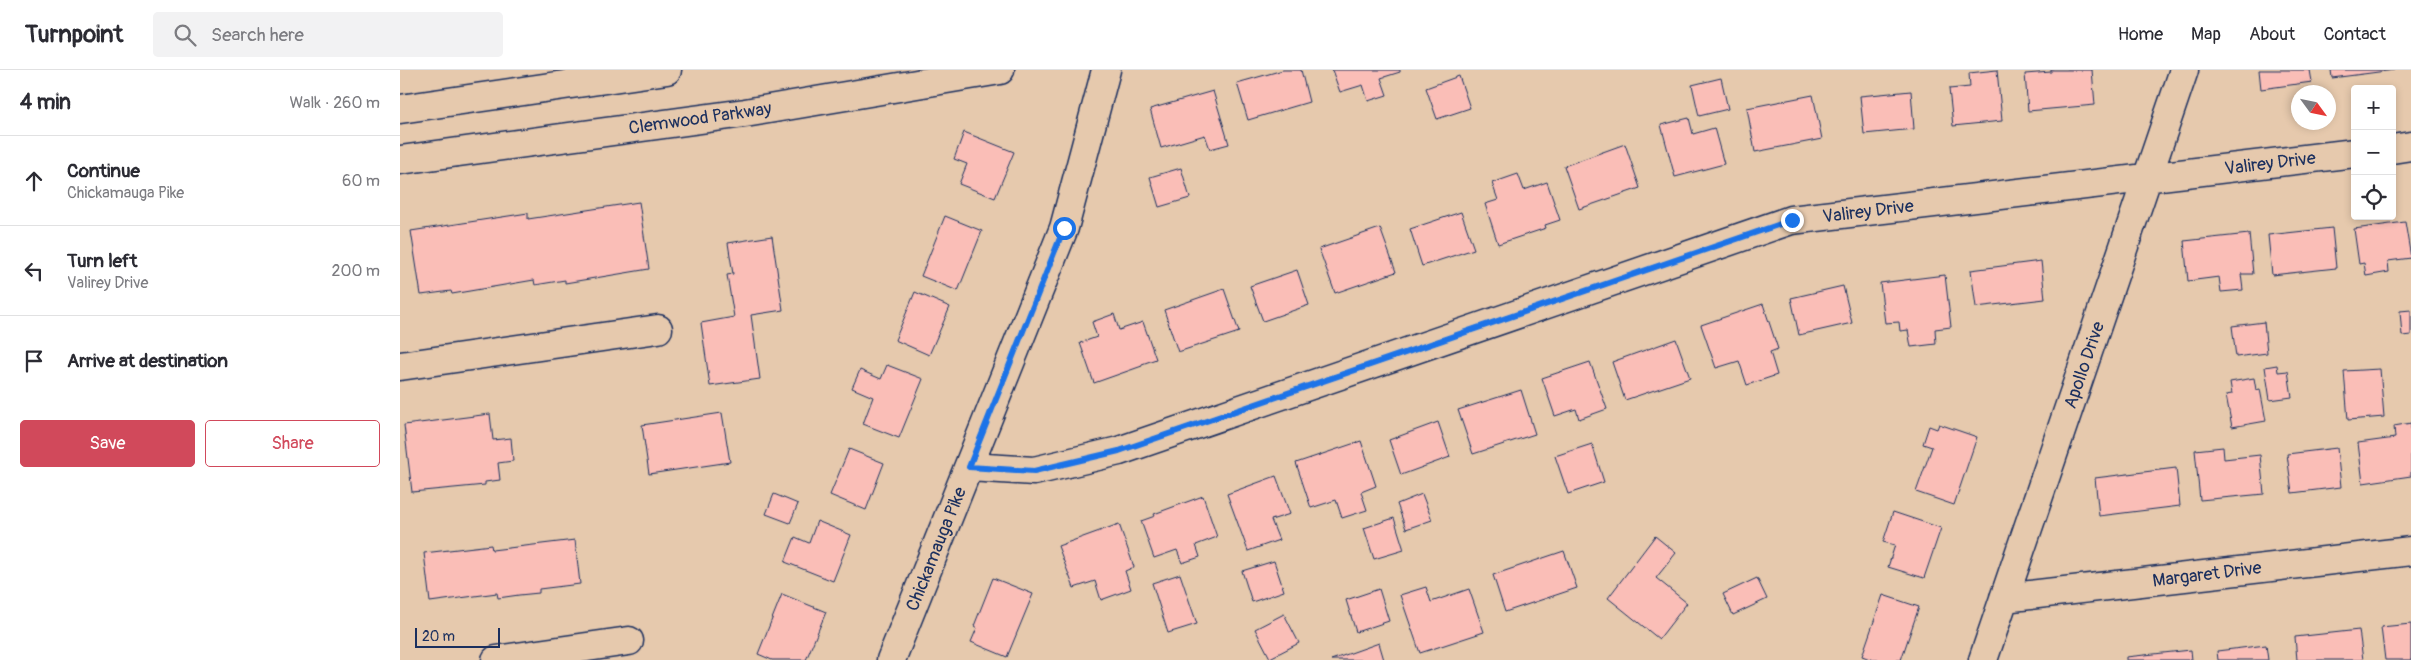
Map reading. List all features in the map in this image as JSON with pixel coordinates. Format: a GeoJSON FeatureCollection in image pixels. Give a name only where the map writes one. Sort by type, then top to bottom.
{"type":"FeatureCollection","features":[{"type":"Feature","properties":{"kind":"street"},"geometry":{"type":"LineString","coordinates":[[400,109],[667,70]]}},
{"type":"Feature","properties":{"kind":"street","name":"Clemwood Parkway"},"geometry":{"type":"LineString","coordinates":[[400,160],[745,113],[1000,70]]}},
{"type":"Feature","properties":{"kind":"street","name":"Chickamauga Pike"},"geometry":{"type":"LineString","coordinates":[[891,660],[1064,228],[1106,70]]}},
{"type":"Feature","properties":{"kind":"street","name":"Apollo Drive"},"geometry":{"type":"LineString","coordinates":[[1984,660],[2150,176],[2184,70]]}},
{"type":"Feature","properties":{"kind":"street"},"geometry":{"type":"LineString","coordinates":[[2396,148],[2411,146]]}},
{"type":"Feature","properties":{"kind":"street","name":"Valirey Drive"},"geometry":{"type":"LineString","coordinates":[[969,467],[1034,471],[1119,451],[1792,220],[2351,153]]}},
{"type":"Feature","properties":{"kind":"street"},"geometry":{"type":"LineString","coordinates":[[400,366],[658,329]]}},
{"type":"Feature","properties":{"kind":"street","name":"Margaret Drive"},"geometry":{"type":"LineString","coordinates":[[2004,598],[2411,551]]}},
{"type":"Feature","properties":{"kind":"street"},"geometry":{"type":"LineString","coordinates":[[496,660],[629,640]]}},
{"type":"Feature","properties":{"kind":"building"},"geometry":{"type":"Polygon","coordinates":[[[1283,70],[1301,70],[1309,102],[1248,120],[1237,83],[1283,70]]]}},
{"type":"Feature","properties":{"kind":"building"},"geometry":{"type":"Polygon","coordinates":[[[1332,70],[1400,70],[1400,72],[1381,78],[1387,95],[1368,101],[1363,85],[1340,92],[1332,70]]]}},
{"type":"Feature","properties":{"kind":"building"},"geometry":{"type":"Polygon","coordinates":[[[1997,70],[2002,121],[1953,126],[1949,89],[1970,87],[1969,73],[1997,70]]]}},
{"type":"Feature","properties":{"kind":"building"},"geometry":{"type":"Polygon","coordinates":[[[2051,70],[2092,70],[2095,105],[2028,111],[2025,74],[2051,72],[2051,70]]]}},
{"type":"Feature","properties":{"kind":"building"},"geometry":{"type":"Polygon","coordinates":[[[2259,70],[2310,70],[2312,82],[2261,89],[2259,70]]]}},
{"type":"Feature","properties":{"kind":"building"},"geometry":{"type":"Polygon","coordinates":[[[2331,70],[2394,70],[2332,78],[2331,70]]]}},
{"type":"Feature","properties":{"kind":"building"},"geometry":{"type":"Polygon","coordinates":[[[1459,76],[1470,108],[1437,119],[1426,88],[1459,76]]]}},
{"type":"Feature","properties":{"kind":"building"},"geometry":{"type":"Polygon","coordinates":[[[1721,78],[1728,109],[1699,116],[1692,85],[1721,78]]]}},
{"type":"Feature","properties":{"kind":"building"},"geometry":{"type":"Polygon","coordinates":[[[1213,91],[1229,144],[1210,149],[1205,135],[1161,148],[1150,109],[1213,91]]]}},
{"type":"Feature","properties":{"kind":"building"},"geometry":{"type":"Polygon","coordinates":[[[1911,91],[1914,129],[1864,134],[1860,96],[1911,91]]]}},
{"type":"Feature","properties":{"kind":"building"},"geometry":{"type":"Polygon","coordinates":[[[1813,95],[1822,139],[1755,152],[1747,108],[1813,95]]]}},
{"type":"Feature","properties":{"kind":"building"},"geometry":{"type":"Polygon","coordinates":[[[1689,118],[1693,134],[1714,128],[1724,164],[1675,177],[1661,125],[1689,118]]]}},
{"type":"Feature","properties":{"kind":"building"},"geometry":{"type":"Polygon","coordinates":[[[964,132],[1014,152],[995,198],[959,184],[967,164],[954,159],[964,132]]]}},
{"type":"Feature","properties":{"kind":"building"},"geometry":{"type":"Polygon","coordinates":[[[1625,144],[1640,188],[1579,209],[1564,166],[1625,144]]]}},
{"type":"Feature","properties":{"kind":"building"},"geometry":{"type":"Polygon","coordinates":[[[1181,168],[1190,198],[1159,207],[1150,177],[1181,168]]]}},
{"type":"Feature","properties":{"kind":"building"},"geometry":{"type":"Polygon","coordinates":[[[1518,174],[1524,190],[1547,182],[1560,220],[1545,225],[1546,228],[1498,244],[1485,204],[1498,200],[1492,183],[1518,174]]]}},
{"type":"Feature","properties":{"kind":"building"},"geometry":{"type":"Polygon","coordinates":[[[639,202],[649,269],[565,283],[565,280],[535,285],[534,280],[452,294],[451,291],[421,295],[411,231],[528,213],[528,219],[639,202]]]}},
{"type":"Feature","properties":{"kind":"building"},"geometry":{"type":"Polygon","coordinates":[[[1461,212],[1474,249],[1422,266],[1410,229],[1461,212]]]}},
{"type":"Feature","properties":{"kind":"building"},"geometry":{"type":"Polygon","coordinates":[[[945,216],[982,231],[958,291],[921,276],[945,216]]]}},
{"type":"Feature","properties":{"kind":"building"},"geometry":{"type":"Polygon","coordinates":[[[2405,222],[2411,258],[2388,261],[2389,272],[2366,276],[2364,263],[2359,264],[2354,229],[2405,222]]]}},
{"type":"Feature","properties":{"kind":"building"},"geometry":{"type":"Polygon","coordinates":[[[1380,228],[1396,272],[1335,293],[1319,249],[1380,228]]]}},
{"type":"Feature","properties":{"kind":"building"},"geometry":{"type":"Polygon","coordinates":[[[2332,228],[2336,268],[2272,275],[2268,235],[2332,228]]]}},
{"type":"Feature","properties":{"kind":"building"},"geometry":{"type":"Polygon","coordinates":[[[2249,234],[2253,274],[2241,274],[2243,290],[2221,292],[2219,277],[2188,281],[2184,241],[2249,234]]]}},
{"type":"Feature","properties":{"kind":"building"},"geometry":{"type":"Polygon","coordinates":[[[772,236],[783,310],[751,315],[760,379],[710,386],[701,323],[734,317],[727,275],[733,274],[728,243],[772,236]]]}},
{"type":"Feature","properties":{"kind":"building"},"geometry":{"type":"Polygon","coordinates":[[[2041,261],[2045,299],[1976,307],[1971,270],[2041,261]]]}},
{"type":"Feature","properties":{"kind":"building"},"geometry":{"type":"Polygon","coordinates":[[[1297,270],[1309,305],[1263,321],[1250,286],[1297,270]]]}},
{"type":"Feature","properties":{"kind":"building"},"geometry":{"type":"Polygon","coordinates":[[[1945,275],[1951,327],[1935,329],[1936,344],[1911,347],[1908,330],[1900,331],[1899,322],[1885,323],[1880,283],[1945,275]]]}},
{"type":"Feature","properties":{"kind":"building"},"geometry":{"type":"Polygon","coordinates":[[[1843,286],[1852,323],[1799,335],[1791,298],[1843,286]]]}},
{"type":"Feature","properties":{"kind":"building"},"geometry":{"type":"Polygon","coordinates":[[[1224,289],[1239,332],[1178,352],[1164,310],[1224,289]]]}},
{"type":"Feature","properties":{"kind":"building"},"geometry":{"type":"Polygon","coordinates":[[[915,292],[950,307],[929,355],[895,340],[915,292]]]}},
{"type":"Feature","properties":{"kind":"building"},"geometry":{"type":"Polygon","coordinates":[[[1763,304],[1778,349],[1770,352],[1777,375],[1747,385],[1739,361],[1716,368],[1701,325],[1763,304]]]}},
{"type":"Feature","properties":{"kind":"building"},"geometry":{"type":"Polygon","coordinates":[[[2411,310],[2411,335],[2402,336],[2400,311],[2411,310]]]}},
{"type":"Feature","properties":{"kind":"building"},"geometry":{"type":"Polygon","coordinates":[[[1114,314],[1119,330],[1143,322],[1156,359],[1094,383],[1080,343],[1097,337],[1092,322],[1114,314]]]}},
{"type":"Feature","properties":{"kind":"building"},"geometry":{"type":"Polygon","coordinates":[[[2264,322],[2267,353],[2236,357],[2232,326],[2264,322]]]}},
{"type":"Feature","properties":{"kind":"building"},"geometry":{"type":"Polygon","coordinates":[[[1676,339],[1690,378],[1625,400],[1612,362],[1676,339]]]}},
{"type":"Feature","properties":{"kind":"building"},"geometry":{"type":"Polygon","coordinates":[[[1590,362],[1607,409],[1579,419],[1576,409],[1555,416],[1542,378],[1590,362]]]}},
{"type":"Feature","properties":{"kind":"building"},"geometry":{"type":"Polygon","coordinates":[[[887,365],[923,379],[899,438],[863,424],[873,397],[852,388],[860,370],[881,379],[887,365]]]}},
{"type":"Feature","properties":{"kind":"building"},"geometry":{"type":"Polygon","coordinates":[[[2277,365],[2278,372],[2288,371],[2292,397],[2270,400],[2265,367],[2277,365]]]}},
{"type":"Feature","properties":{"kind":"building"},"geometry":{"type":"Polygon","coordinates":[[[2380,369],[2384,417],[2348,420],[2344,371],[2380,369]]]}},
{"type":"Feature","properties":{"kind":"building"},"geometry":{"type":"Polygon","coordinates":[[[2254,378],[2256,390],[2260,389],[2266,421],[2232,427],[2226,395],[2232,394],[2230,382],[2254,378]]]}},
{"type":"Feature","properties":{"kind":"building"},"geometry":{"type":"Polygon","coordinates":[[[1521,390],[1535,434],[1473,454],[1458,410],[1521,390]]]}},
{"type":"Feature","properties":{"kind":"building"},"geometry":{"type":"Polygon","coordinates":[[[722,413],[730,462],[649,474],[642,425],[722,413]]]}},
{"type":"Feature","properties":{"kind":"building"},"geometry":{"type":"Polygon","coordinates":[[[490,414],[493,440],[511,438],[513,461],[498,463],[500,480],[485,482],[485,485],[412,492],[404,425],[490,414]]]}},
{"type":"Feature","properties":{"kind":"building"},"geometry":{"type":"Polygon","coordinates":[[[1438,422],[1450,457],[1401,475],[1389,440],[1438,422]]]}},
{"type":"Feature","properties":{"kind":"building"},"geometry":{"type":"Polygon","coordinates":[[[2411,423],[2411,476],[2363,483],[2358,443],[2395,438],[2394,426],[2411,423]]]}},
{"type":"Feature","properties":{"kind":"building"},"geometry":{"type":"Polygon","coordinates":[[[1939,424],[1977,437],[1954,505],[1916,492],[1932,447],[1923,444],[1929,426],[1937,429],[1939,424]]]}},
{"type":"Feature","properties":{"kind":"building"},"geometry":{"type":"Polygon","coordinates":[[[1361,441],[1376,486],[1361,492],[1367,510],[1342,518],[1336,500],[1311,508],[1296,463],[1361,441]]]}},
{"type":"Feature","properties":{"kind":"building"},"geometry":{"type":"Polygon","coordinates":[[[1592,444],[1604,482],[1568,494],[1555,456],[1592,444]]]}},
{"type":"Feature","properties":{"kind":"building"},"geometry":{"type":"Polygon","coordinates":[[[2223,447],[2224,459],[2260,455],[2264,494],[2200,500],[2195,450],[2223,447]]]}},
{"type":"Feature","properties":{"kind":"building"},"geometry":{"type":"Polygon","coordinates":[[[2337,448],[2341,487],[2292,493],[2287,454],[2337,448]]]}},
{"type":"Feature","properties":{"kind":"building"},"geometry":{"type":"Polygon","coordinates":[[[849,449],[884,463],[866,510],[830,495],[849,449]]]}},
{"type":"Feature","properties":{"kind":"building"},"geometry":{"type":"Polygon","coordinates":[[[2176,468],[2180,506],[2099,516],[2095,478],[2176,468]]]}},
{"type":"Feature","properties":{"kind":"building"},"geometry":{"type":"Polygon","coordinates":[[[1276,476],[1290,514],[1271,520],[1279,540],[1248,551],[1227,494],[1276,476]]]}},
{"type":"Feature","properties":{"kind":"building"},"geometry":{"type":"Polygon","coordinates":[[[774,494],[798,504],[790,523],[766,514],[774,494]]]}},
{"type":"Feature","properties":{"kind":"building"},"geometry":{"type":"Polygon","coordinates":[[[1422,494],[1432,520],[1406,529],[1397,504],[1422,494]]]}},
{"type":"Feature","properties":{"kind":"building"},"geometry":{"type":"Polygon","coordinates":[[[1203,496],[1217,537],[1196,545],[1200,557],[1182,563],[1177,550],[1154,558],[1141,521],[1155,516],[1154,514],[1203,496]]]}},
{"type":"Feature","properties":{"kind":"building"},"geometry":{"type":"Polygon","coordinates":[[[1893,512],[1941,528],[1924,578],[1888,567],[1895,545],[1883,542],[1893,512]]]}},
{"type":"Feature","properties":{"kind":"building"},"geometry":{"type":"Polygon","coordinates":[[[1394,518],[1404,550],[1374,559],[1364,528],[1394,518]]]}},
{"type":"Feature","properties":{"kind":"building"},"geometry":{"type":"Polygon","coordinates":[[[817,521],[851,535],[833,581],[785,562],[795,537],[809,543],[817,521]]]}},
{"type":"Feature","properties":{"kind":"building"},"geometry":{"type":"Polygon","coordinates":[[[1119,524],[1134,567],[1125,571],[1131,589],[1101,600],[1095,581],[1074,588],[1058,546],[1119,524]]]}},
{"type":"Feature","properties":{"kind":"building"},"geometry":{"type":"Polygon","coordinates":[[[1655,536],[1676,553],[1656,578],[1687,603],[1659,639],[1608,598],[1655,536]]]}},
{"type":"Feature","properties":{"kind":"building"},"geometry":{"type":"Polygon","coordinates":[[[575,540],[580,584],[539,589],[539,593],[498,598],[497,593],[430,602],[424,553],[491,545],[492,550],[575,540]]]}},
{"type":"Feature","properties":{"kind":"building"},"geometry":{"type":"Polygon","coordinates":[[[1564,551],[1577,588],[1505,612],[1493,575],[1564,551]]]}},
{"type":"Feature","properties":{"kind":"building"},"geometry":{"type":"Polygon","coordinates":[[[1274,561],[1284,591],[1252,602],[1242,571],[1274,561]]]}},
{"type":"Feature","properties":{"kind":"building"},"geometry":{"type":"Polygon","coordinates":[[[1180,574],[1197,624],[1168,633],[1152,583],[1180,574]]]}},
{"type":"Feature","properties":{"kind":"building"},"geometry":{"type":"Polygon","coordinates":[[[993,578],[1033,594],[1007,657],[971,642],[977,628],[974,626],[993,578]]]}},
{"type":"Feature","properties":{"kind":"building"},"geometry":{"type":"Polygon","coordinates":[[[1757,578],[1767,599],[1733,615],[1723,594],[1757,578]]]}},
{"type":"Feature","properties":{"kind":"building"},"geometry":{"type":"Polygon","coordinates":[[[1426,587],[1431,602],[1469,589],[1484,632],[1420,653],[1400,595],[1426,587]]]}},
{"type":"Feature","properties":{"kind":"building"},"geometry":{"type":"Polygon","coordinates":[[[1379,589],[1389,621],[1356,632],[1346,600],[1379,589]]]}},
{"type":"Feature","properties":{"kind":"building"},"geometry":{"type":"Polygon","coordinates":[[[782,594],[826,612],[806,660],[772,660],[758,654],[782,594]]]}},
{"type":"Feature","properties":{"kind":"building"},"geometry":{"type":"Polygon","coordinates":[[[1883,595],[1919,607],[1901,660],[1873,660],[1862,656],[1883,595]]]}},
{"type":"Feature","properties":{"kind":"building"},"geometry":{"type":"Polygon","coordinates":[[[1284,614],[1299,643],[1270,658],[1255,629],[1284,614]]]}},
{"type":"Feature","properties":{"kind":"building"},"geometry":{"type":"Polygon","coordinates":[[[2411,624],[2411,660],[2385,660],[2381,627],[2411,624]]]}},
{"type":"Feature","properties":{"kind":"building"},"geometry":{"type":"Polygon","coordinates":[[[2359,630],[2363,660],[2297,660],[2295,637],[2359,630]]]}},
{"type":"Feature","properties":{"kind":"building"},"geometry":{"type":"Polygon","coordinates":[[[1379,643],[1384,660],[1331,660],[1379,643]]]}},
{"type":"Feature","properties":{"kind":"building"},"geometry":{"type":"Polygon","coordinates":[[[2266,645],[2268,660],[2218,660],[2217,651],[2266,645]]]}},
{"type":"Feature","properties":{"kind":"building"},"geometry":{"type":"Polygon","coordinates":[[[2191,650],[2192,660],[2126,660],[2126,657],[2191,650]]]}},
{"type":"Feature","properties":{"kind":"route"},"geometry":{"type":"LineString","coordinates":[[1064,228],[969,467],[1034,471],[1119,451],[1792,220]]}}]}
